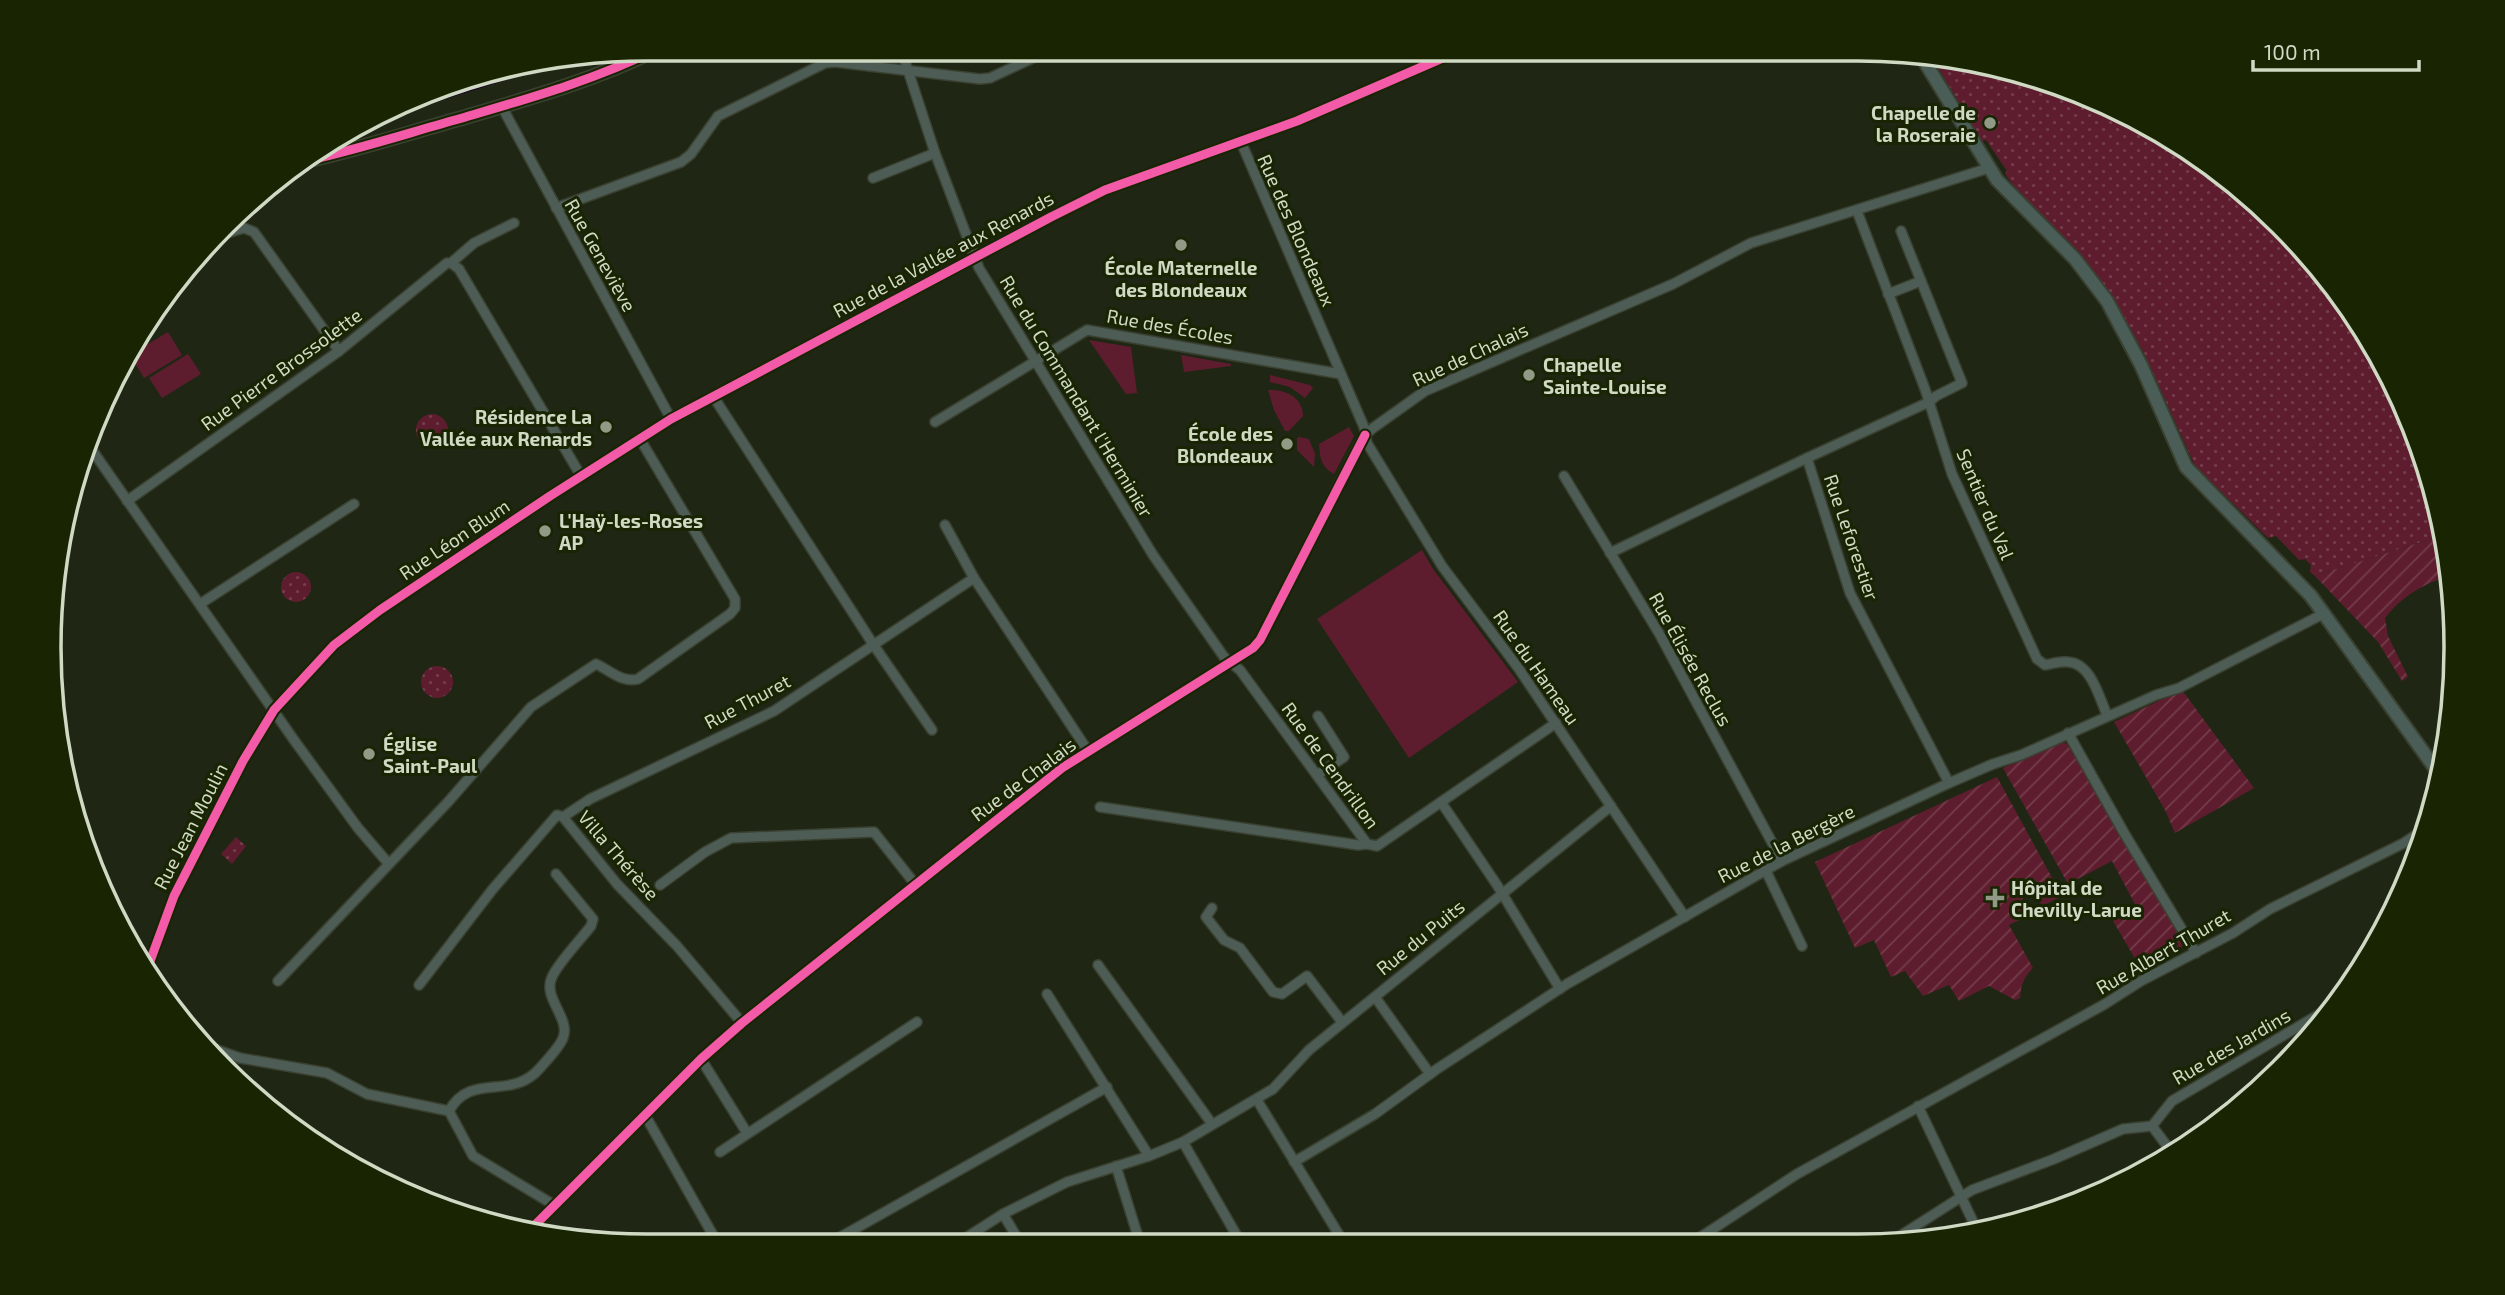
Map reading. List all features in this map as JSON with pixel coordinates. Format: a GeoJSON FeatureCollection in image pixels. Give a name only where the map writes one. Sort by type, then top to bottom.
{"type":"FeatureCollection","features":[{"type":"Feature","properties":{"kind":"main road"},"geometry":{"type":"LineString","coordinates":[[328,156],[502,107],[602,74],[628,62]]}},
{"type":"Feature","properties":{"kind":"main road"},"geometry":{"type":"LineString","coordinates":[[1927,65],[2000,183],[2075,259],[2107,301],[2141,365],[2181,456],[2192,474],[2293,576],[2325,613],[2432,763]]}},
{"type":"Feature","properties":{"kind":"street","name":"Rue du Commandant l'Herminier"},"geometry":{"type":"LineString","coordinates":[[905,61],[935,153],[975,257],[1034,361],[1153,555],[1230,662]]}},
{"type":"Feature","properties":{"kind":"street"},"geometry":{"type":"LineString","coordinates":[[556,208],[681,162],[691,154],[718,116],[825,63],[980,79],[990,78],[1026,61]]}},
{"type":"Feature","properties":{"kind":"street","name":"Rue des Blondeaux"},"geometry":{"type":"LineString","coordinates":[[1365,435],[1364,427],[1241,142],[1297,121],[1436,61]]}},
{"type":"Feature","properties":{"kind":"street","name":"Rue Geneviève"},"geometry":{"type":"LineString","coordinates":[[502,107],[671,419]]}},
{"type":"Feature","properties":{"kind":"street","name":"Rue de la Vallée aux Renards"},"geometry":{"type":"LineString","coordinates":[[671,419],[1105,190],[1241,142]]}},
{"type":"Feature","properties":{"kind":"street"},"geometry":{"type":"LineString","coordinates":[[873,178],[935,153]]}},
{"type":"Feature","properties":{"kind":"street","name":"Rue de Chalais"},"geometry":{"type":"LineString","coordinates":[[536,1223],[701,1059],[742,1023],[1062,768],[1230,662],[1260,640],[1365,435],[1425,391],[1661,289],[1751,243],[1989,168]]}},
{"type":"Feature","properties":{"kind":"street"},"geometry":{"type":"LineString","coordinates":[[1857,211],[1928,402],[1962,383],[1901,231]]}},
{"type":"Feature","properties":{"kind":"street","name":"Rue Pierre Brossolette"},"geometry":{"type":"LineString","coordinates":[[127,501],[339,351],[474,243],[514,223]]}},
{"type":"Feature","properties":{"kind":"street"},"geometry":{"type":"LineString","coordinates":[[236,230],[244,228],[259,237],[339,351]]}},
{"type":"Feature","properties":{"kind":"street"},"geometry":{"type":"LineString","coordinates":[[452,263],[459,269],[581,476]]}},
{"type":"Feature","properties":{"kind":"street"},"geometry":{"type":"LineString","coordinates":[[1888,294],[1921,281]]}},
{"type":"Feature","properties":{"kind":"street","name":"Rue des Écoles"},"geometry":{"type":"LineString","coordinates":[[934,422],[1087,330],[1341,374]]}},
{"type":"Feature","properties":{"kind":"street"},"geometry":{"type":"LineString","coordinates":[[713,396],[873,644],[932,730]]}},
{"type":"Feature","properties":{"kind":"street","name":"Rue Leforestier"},"geometry":{"type":"LineString","coordinates":[[1928,402],[1807,458],[1850,593],[1949,783]]}},
{"type":"Feature","properties":{"kind":"street","name":"Sentier du Val"},"geometry":{"type":"LineString","coordinates":[[1928,402],[1952,474],[2037,659],[2045,665],[2067,662],[2078,664],[2086,670],[2107,715]]}},
{"type":"Feature","properties":{"kind":"street","name":"Rue Léon Blum"},"geometry":{"type":"LineString","coordinates":[[274,710],[334,645],[380,610],[671,419]]}},
{"type":"Feature","properties":{"kind":"street","name":"Rue du Hameau"},"geometry":{"type":"LineString","coordinates":[[1365,435],[1367,443],[1442,566],[1519,669],[1685,917]]}},
{"type":"Feature","properties":{"kind":"street"},"geometry":{"type":"LineString","coordinates":[[278,981],[448,802],[543,697],[596,664],[629,681],[638,679],[735,608],[735,599],[640,439]]}},
{"type":"Feature","properties":{"kind":"street"},"geometry":{"type":"LineString","coordinates":[[94,453],[358,828],[388,863]]}},
{"type":"Feature","properties":{"kind":"street"},"geometry":{"type":"LineString","coordinates":[[1610,553],[1807,458]]}},
{"type":"Feature","properties":{"kind":"street","name":"Rue Élisée Reclus"},"geometry":{"type":"LineString","coordinates":[[1564,476],[1660,635],[1782,861]]}},
{"type":"Feature","properties":{"kind":"street"},"geometry":{"type":"LineString","coordinates":[[200,604],[354,504]]}},
{"type":"Feature","properties":{"kind":"street"},"geometry":{"type":"LineString","coordinates":[[945,525],[974,578],[1088,751]]}},
{"type":"Feature","properties":{"kind":"street","name":"Rue Thuret"},"geometry":{"type":"LineString","coordinates":[[563,817],[590,799],[774,711],[974,578]]}},
{"type":"Feature","properties":{"kind":"street","name":"Rue de la Bergère"},"geometry":{"type":"LineString","coordinates":[[1294,1162],[1375,1114],[1430,1074],[1560,989],[1782,861],[1949,783],[2021,755],[2107,715],[2179,688],[2325,613]]}},
{"type":"Feature","properties":{"kind":"street","name":"Rue de Cendrillon"},"geometry":{"type":"LineString","coordinates":[[1230,662],[1240,670],[1367,844],[1377,846],[1556,723]]}},
{"type":"Feature","properties":{"kind":"street","name":"Rue Jean Moulin"},"geometry":{"type":"LineString","coordinates":[[151,959],[174,895],[243,761],[274,710]]}},
{"type":"Feature","properties":{"kind":"street"},"geometry":{"type":"LineString","coordinates":[[1317,775],[1344,757],[1318,716]]}},
{"type":"Feature","properties":{"kind":"street"},"geometry":{"type":"LineString","coordinates":[[2068,733],[2196,953]]}},
{"type":"Feature","properties":{"kind":"street"},"geometry":{"type":"LineString","coordinates":[[1441,802],[1560,989]]}},
{"type":"Feature","properties":{"kind":"street","name":"Rue du Puits"},"geometry":{"type":"LineString","coordinates":[[972,1234],[1003,1214],[1067,1182],[1184,1142],[1256,1100],[1273,1088],[1309,1050],[1342,1022],[1611,806]]}},
{"type":"Feature","properties":{"kind":"street"},"geometry":{"type":"LineString","coordinates":[[1100,807],[1358,845],[1367,844]]}},
{"type":"Feature","properties":{"kind":"street","name":"Villa Thérèse"},"geometry":{"type":"LineString","coordinates":[[419,985],[500,881],[557,815],[563,817],[617,884],[677,946],[742,1023]]}},
{"type":"Feature","properties":{"kind":"street"},"geometry":{"type":"LineString","coordinates":[[660,885],[705,852],[731,838],[874,832],[915,884]]}},
{"type":"Feature","properties":{"kind":"street","name":"Rue Albert Thuret"},"geometry":{"type":"LineString","coordinates":[[1705,1234],[1797,1174],[1918,1106],[2105,1004],[2270,909],[2413,837]]}},
{"type":"Feature","properties":{"kind":"street"},"geometry":{"type":"LineString","coordinates":[[1766,870],[1802,946]]}},
{"type":"Feature","properties":{"kind":"street"},"geometry":{"type":"LineString","coordinates":[[449,1111],[456,1099],[479,1087],[509,1087],[526,1081],[538,1071],[563,1037],[563,1024],[549,990],[552,977],[591,926],[593,919],[556,874]]}},
{"type":"Feature","properties":{"kind":"street"},"geometry":{"type":"LineString","coordinates":[[1212,908],[1206,917],[1223,940],[1240,948],[1273,992],[1282,994],[1307,976],[1342,1022]]}},
{"type":"Feature","properties":{"kind":"street"},"geometry":{"type":"LineString","coordinates":[[1098,965],[1212,1124]]}},
{"type":"Feature","properties":{"kind":"street"},"geometry":{"type":"LineString","coordinates":[[1047,994],[1149,1156]]}},
{"type":"Feature","properties":{"kind":"street"},"geometry":{"type":"LineString","coordinates":[[1375,997],[1430,1074]]}},
{"type":"Feature","properties":{"kind":"street","name":"Rue des Jardins"},"geometry":{"type":"LineString","coordinates":[[2152,1126],[2172,1101],[2310,1020]]}},
{"type":"Feature","properties":{"kind":"street"},"geometry":{"type":"LineString","coordinates":[[720,1152],[917,1022]]}},
{"type":"Feature","properties":{"kind":"street"},"geometry":{"type":"LineString","coordinates":[[224,1052],[240,1058],[327,1073],[366,1094],[449,1111]]}},
{"type":"Feature","properties":{"kind":"street"},"geometry":{"type":"LineString","coordinates":[[701,1059],[747,1133]]}},
{"type":"Feature","properties":{"kind":"street"},"geometry":{"type":"LineString","coordinates":[[846,1234],[1107,1087]]}},
{"type":"Feature","properties":{"kind":"street"},"geometry":{"type":"LineString","coordinates":[[1256,1100],[1338,1234]]}},
{"type":"Feature","properties":{"kind":"street"},"geometry":{"type":"LineString","coordinates":[[1918,1106],[1973,1222]]}},
{"type":"Feature","properties":{"kind":"street"},"geometry":{"type":"LineString","coordinates":[[449,1111],[473,1156],[554,1205]]}},
{"type":"Feature","properties":{"kind":"street"},"geometry":{"type":"LineString","coordinates":[[645,1115],[712,1234]]}},
{"type":"Feature","properties":{"kind":"street"},"geometry":{"type":"LineString","coordinates":[[1907,1231],[1972,1190],[2123,1129],[2152,1126],[2166,1145]]}},
{"type":"Feature","properties":{"kind":"street"},"geometry":{"type":"LineString","coordinates":[[1184,1142],[1236,1234]]}},
{"type":"Feature","properties":{"kind":"street"},"geometry":{"type":"LineString","coordinates":[[1116,1166],[1137,1234]]}},
{"type":"Feature","properties":{"kind":"street"},"geometry":{"type":"LineString","coordinates":[[1003,1214],[1015,1234]]}},
{"type":"Feature","properties":{"kind":"shaded area"},"geometry":{"type":"Polygon","coordinates":[[[1937,67],[2009,81],[2046,92],[2117,122],[2183,160],[2244,207],[2272,233],[2323,291],[2365,354],[2399,423],[2413,459],[2433,538],[2315,576],[2310,572],[2311,565],[2305,559],[2299,560],[2276,536],[2268,538],[2195,466],[2144,353],[2110,293],[2077,251],[2019,193],[1986,140],[1982,141],[1937,67]]]}},
{"type":"Feature","properties":{"kind":"shaded area"},"geometry":{"type":"Polygon","coordinates":[[[168,332],[182,355],[144,378],[135,363],[145,346],[168,332]]]}},
{"type":"Feature","properties":{"kind":"shaded area"},"geometry":{"type":"Polygon","coordinates":[[[1089,340],[1131,347],[1137,393],[1126,394],[1089,340]]]}},
{"type":"Feature","properties":{"kind":"shaded area"},"geometry":{"type":"Polygon","coordinates":[[[188,354],[201,374],[162,398],[149,378],[188,354]]]}},
{"type":"Feature","properties":{"kind":"shaded area"},"geometry":{"type":"Polygon","coordinates":[[[1181,355],[1231,364],[1231,366],[1184,372],[1181,355]]]}},
{"type":"Feature","properties":{"kind":"shaded area"},"geometry":{"type":"Polygon","coordinates":[[[1270,375],[1313,388],[1305,398],[1290,387],[1270,382],[1270,375]]]}},
{"type":"Feature","properties":{"kind":"shaded area"},"geometry":{"type":"Polygon","coordinates":[[[1268,390],[1287,393],[1300,404],[1303,416],[1289,431],[1285,431],[1274,410],[1268,390]]]}},
{"type":"Feature","properties":{"kind":"shaded area"},"geometry":{"type":"Polygon","coordinates":[[[432,414],[443,419],[448,430],[443,441],[432,446],[421,441],[416,430],[421,419],[432,414]]]}},
{"type":"Feature","properties":{"kind":"shaded area"},"geometry":{"type":"Polygon","coordinates":[[[1349,427],[1354,436],[1334,474],[1322,462],[1319,444],[1349,427]]]}},
{"type":"Feature","properties":{"kind":"shaded area"},"geometry":{"type":"Polygon","coordinates":[[[1299,437],[1309,439],[1315,454],[1314,467],[1297,450],[1299,437]]]}},
{"type":"Feature","properties":{"kind":"shaded area"},"geometry":{"type":"Polygon","coordinates":[[[2433,538],[2440,579],[2415,591],[2385,618],[2388,636],[2408,677],[2402,681],[2378,642],[2315,576],[2433,538]]]}},
{"type":"Feature","properties":{"kind":"shaded area"},"geometry":{"type":"Polygon","coordinates":[[[1422,550],[1433,569],[1518,682],[1409,758],[1317,619],[1422,550]]]}},
{"type":"Feature","properties":{"kind":"shaded area"},"geometry":{"type":"Polygon","coordinates":[[[296,572],[307,576],[311,587],[307,598],[296,602],[285,598],[281,587],[285,576],[296,572]]]}},
{"type":"Feature","properties":{"kind":"shaded area"},"geometry":{"type":"Polygon","coordinates":[[[437,666],[448,671],[453,682],[448,693],[437,698],[426,693],[421,682],[426,671],[437,666]]]}},
{"type":"Feature","properties":{"kind":"shaded area"},"geometry":{"type":"Polygon","coordinates":[[[2182,690],[2254,788],[2175,833],[2165,810],[2114,722],[2182,690]]]}},
{"type":"Feature","properties":{"kind":"shaded area"},"geometry":{"type":"Polygon","coordinates":[[[2063,742],[2067,744],[2186,944],[2141,969],[2113,921],[2137,908],[2112,861],[2068,884],[2003,768],[2063,742]]]}},
{"type":"Feature","properties":{"kind":"shaded area"},"geometry":{"type":"Polygon","coordinates":[[[1997,777],[2062,896],[2042,906],[2037,896],[2028,893],[2020,904],[2027,916],[2009,925],[2033,968],[2024,981],[2020,998],[2015,1000],[1989,986],[1959,1001],[1949,985],[1923,996],[1905,971],[1891,977],[1874,940],[1855,948],[1815,862],[1997,777]]]}},
{"type":"Feature","properties":{"kind":"shaded area"},"geometry":{"type":"Polygon","coordinates":[[[236,837],[246,846],[232,864],[221,854],[236,837]]]}},
{"type":"Feature","properties":{"kind":"waterway"},"geometry":{"type":"LineString","coordinates":[[447,97],[499,80]]}},
{"type":"Feature","properties":{"kind":"cycle path"},"geometry":{"type":"LineString","coordinates":[[151,959],[174,896],[243,761],[274,710],[334,645],[380,610],[671,419],[1051,217],[1105,190],[1297,121],[1436,61]]}},
{"type":"Feature","properties":{"kind":"cycle path"},"geometry":{"type":"LineString","coordinates":[[330,155],[532,97],[628,62]]}},
{"type":"Feature","properties":{"kind":"cycle path"},"geometry":{"type":"LineString","coordinates":[[537,1223],[701,1059],[742,1023],[1062,768],[1253,648],[1260,640],[1365,435]]}},
{"type":"Feature","properties":{"kind":"place","name":"Chapelle de la Roseraie"},"geometry":{"type":"Point","coordinates":[1990,123]}},
{"type":"Feature","properties":{"kind":"place","name":"École Maternelle des Blondeaux"},"geometry":{"type":"Point","coordinates":[1181,245]}},
{"type":"Feature","properties":{"kind":"place","name":"Chapelle Sainte-Louise"},"geometry":{"type":"Point","coordinates":[1529,375]}},
{"type":"Feature","properties":{"kind":"place","name":"Résidence La Vallée aux Renards"},"geometry":{"type":"Point","coordinates":[606,427]}},
{"type":"Feature","properties":{"kind":"place","name":"École des Blondeaux"},"geometry":{"type":"Point","coordinates":[1287,444]}},
{"type":"Feature","properties":{"kind":"place","name":"L'Haÿ-les-Roses AP"},"geometry":{"type":"Point","coordinates":[545,531]}},
{"type":"Feature","properties":{"kind":"place","name":"Église Saint-Paul"},"geometry":{"type":"Point","coordinates":[369,754]}},
{"type":"Feature","properties":{"kind":"place","name":"Hôpital de Chevilly-Larue"},"geometry":{"type":"Point","coordinates":[1995,898]}}]}
